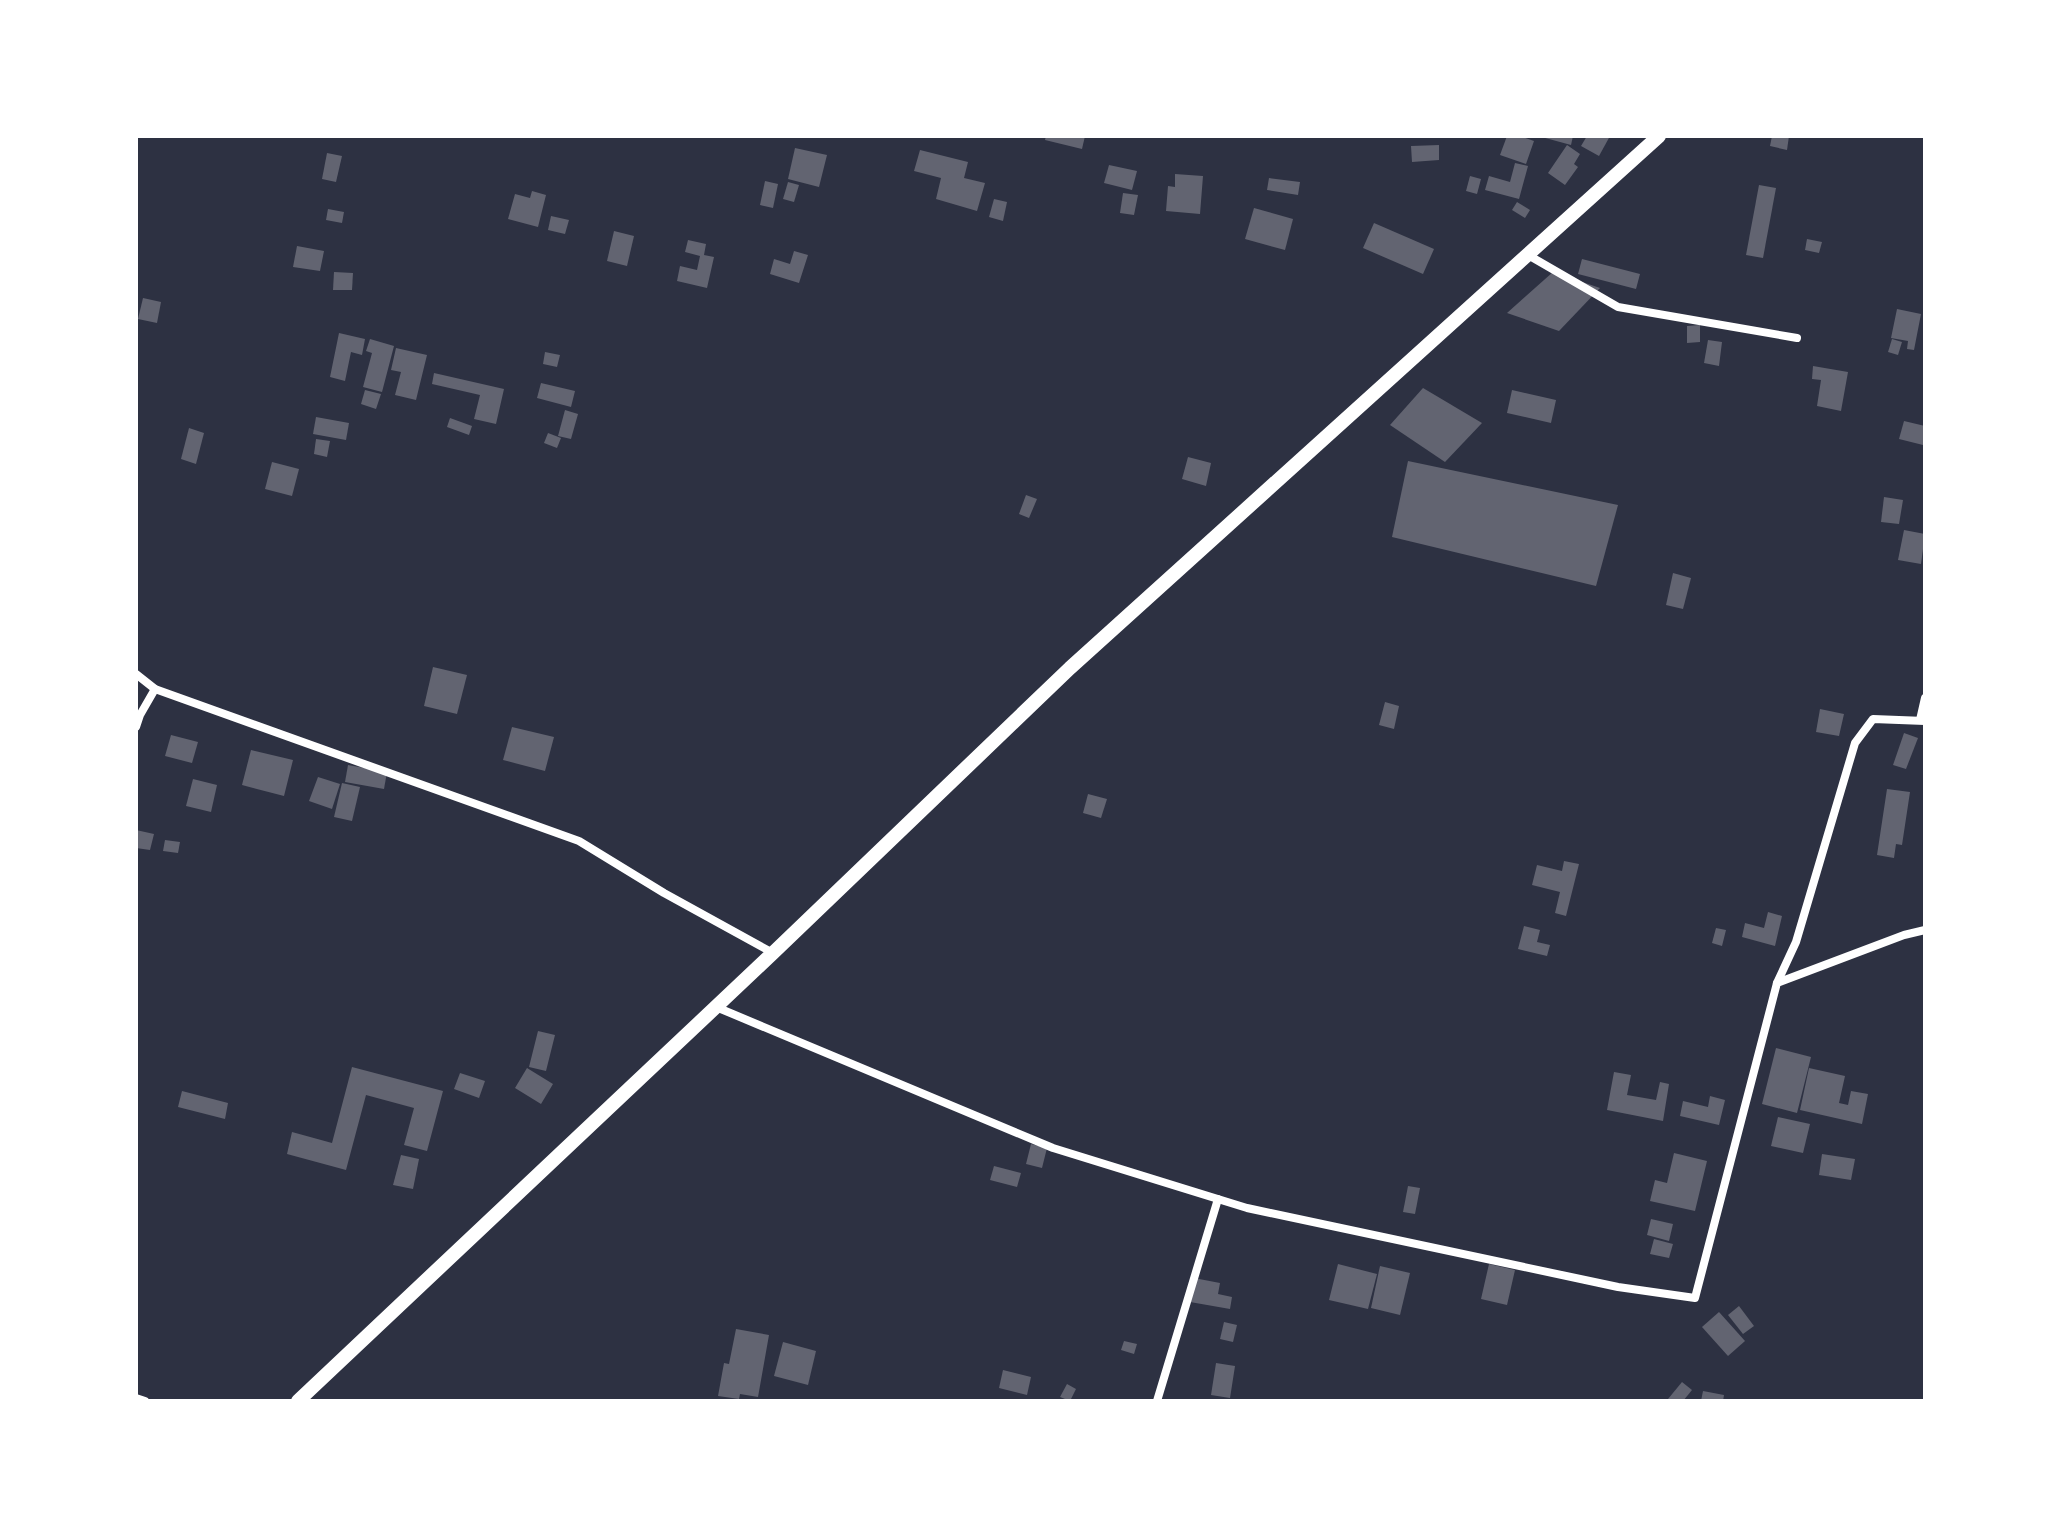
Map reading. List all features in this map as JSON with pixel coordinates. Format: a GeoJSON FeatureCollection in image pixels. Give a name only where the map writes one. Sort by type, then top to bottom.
{"type":"FeatureCollection","features":[{"type":"Feature","properties":{"kind":"highway"},"geometry":{"type":"LineString","coordinates":[[298,1401],[1070,668],[1659,136]]}},
{"type":"Feature","properties":{"kind":"street"},"geometry":{"type":"LineString","coordinates":[[1528,255],[1618,307],[1797,338]]}},
{"type":"Feature","properties":{"kind":"street"},"geometry":{"type":"LineString","coordinates":[[136,674],[155,689],[579,841],[664,893],[773,953]]}},
{"type":"Feature","properties":{"kind":"street"},"geometry":{"type":"LineString","coordinates":[[136,727],[155,689]]}},
{"type":"Feature","properties":{"kind":"street"},"geometry":{"type":"LineString","coordinates":[[716,1007],[1053,1148],[1218,1199],[1603,1283],[1695,1298],[1777,983],[1796,942],[1855,743],[1873,719],[1923,720],[1925,698]]}},
{"type":"Feature","properties":{"kind":"street"},"geometry":{"type":"LineString","coordinates":[[1777,983],[1925,930]]}},
{"type":"Feature","properties":{"kind":"street"},"geometry":{"type":"LineString","coordinates":[[1157,1401],[1218,1199]]}},
{"type":"Feature","properties":{"kind":"street"},"geometry":{"type":"LineString","coordinates":[[136,1398],[145,1401]]}},
{"type":"Feature","properties":{"kind":"building"},"geometry":{"type":"Polygon","coordinates":[[[1046,136],[1085,136],[1082,149],[1045,140],[1046,136]]]}},
{"type":"Feature","properties":{"kind":"building"},"geometry":{"type":"Polygon","coordinates":[[[1507,136],[1534,141],[1526,164],[1500,155],[1507,136]]]}},
{"type":"Feature","properties":{"kind":"building"},"geometry":{"type":"Polygon","coordinates":[[[1538,136],[1573,136],[1571,145],[1538,136]]]}},
{"type":"Feature","properties":{"kind":"building"},"geometry":{"type":"Polygon","coordinates":[[[1587,136],[1610,136],[1599,156],[1581,146],[1587,136]]]}},
{"type":"Feature","properties":{"kind":"building"},"geometry":{"type":"Polygon","coordinates":[[[1772,136],[1789,136],[1787,150],[1770,146],[1772,136]]]}},
{"type":"Feature","properties":{"kind":"building"},"geometry":{"type":"Polygon","coordinates":[[[1439,145],[1439,160],[1412,162],[1411,146],[1439,145]]]}},
{"type":"Feature","properties":{"kind":"building"},"geometry":{"type":"Polygon","coordinates":[[[1567,145],[1580,154],[1574,164],[1578,167],[1565,185],[1548,173],[1567,145]]]}},
{"type":"Feature","properties":{"kind":"building"},"geometry":{"type":"Polygon","coordinates":[[[795,148],[827,155],[819,187],[788,179],[795,148]]]}},
{"type":"Feature","properties":{"kind":"building"},"geometry":{"type":"Polygon","coordinates":[[[920,150],[968,162],[964,178],[985,183],[977,211],[936,199],[941,178],[914,171],[920,150]]]}},
{"type":"Feature","properties":{"kind":"building"},"geometry":{"type":"Polygon","coordinates":[[[327,153],[342,156],[336,182],[322,179],[327,153]]]}},
{"type":"Feature","properties":{"kind":"building"},"geometry":{"type":"Polygon","coordinates":[[[1515,163],[1528,166],[1519,199],[1485,190],[1489,176],[1510,182],[1515,163]]]}},
{"type":"Feature","properties":{"kind":"building"},"geometry":{"type":"Polygon","coordinates":[[[1109,165],[1137,171],[1132,190],[1104,183],[1109,165]]]}},
{"type":"Feature","properties":{"kind":"building"},"geometry":{"type":"Polygon","coordinates":[[[1175,174],[1203,176],[1200,214],[1166,211],[1168,186],[1175,187],[1175,174]]]}},
{"type":"Feature","properties":{"kind":"building"},"geometry":{"type":"Polygon","coordinates":[[[1470,176],[1481,179],[1477,194],[1466,191],[1470,176]]]}},
{"type":"Feature","properties":{"kind":"building"},"geometry":{"type":"Polygon","coordinates":[[[1269,178],[1300,182],[1298,195],[1267,190],[1269,178]]]}},
{"type":"Feature","properties":{"kind":"building"},"geometry":{"type":"Polygon","coordinates":[[[765,181],[778,184],[773,208],[760,205],[765,181]]]}},
{"type":"Feature","properties":{"kind":"building"},"geometry":{"type":"Polygon","coordinates":[[[788,182],[799,185],[794,202],[783,199],[788,182]]]}},
{"type":"Feature","properties":{"kind":"building"},"geometry":{"type":"Polygon","coordinates":[[[1759,185],[1776,188],[1763,258],[1746,255],[1759,185]]]}},
{"type":"Feature","properties":{"kind":"building"},"geometry":{"type":"Polygon","coordinates":[[[532,191],[546,195],[538,227],[508,219],[515,194],[530,198],[532,191]]]}},
{"type":"Feature","properties":{"kind":"building"},"geometry":{"type":"Polygon","coordinates":[[[1123,193],[1138,195],[1134,215],[1120,213],[1123,193]]]}},
{"type":"Feature","properties":{"kind":"building"},"geometry":{"type":"Polygon","coordinates":[[[994,199],[1007,202],[1003,221],[989,217],[994,199]]]}},
{"type":"Feature","properties":{"kind":"building"},"geometry":{"type":"Polygon","coordinates":[[[1517,202],[1530,210],[1525,218],[1512,210],[1517,202]]]}},
{"type":"Feature","properties":{"kind":"building"},"geometry":{"type":"Polygon","coordinates":[[[1254,208],[1293,219],[1285,250],[1245,239],[1254,208]]]}},
{"type":"Feature","properties":{"kind":"building"},"geometry":{"type":"Polygon","coordinates":[[[328,209],[344,212],[342,223],[326,220],[328,209]]]}},
{"type":"Feature","properties":{"kind":"building"},"geometry":{"type":"Polygon","coordinates":[[[551,216],[569,220],[565,234],[548,230],[551,216]]]}},
{"type":"Feature","properties":{"kind":"building"},"geometry":{"type":"Polygon","coordinates":[[[1374,223],[1434,249],[1423,274],[1363,248],[1374,223]]]}},
{"type":"Feature","properties":{"kind":"building"},"geometry":{"type":"Polygon","coordinates":[[[614,231],[634,236],[627,266],[607,261],[614,231]]]}},
{"type":"Feature","properties":{"kind":"building"},"geometry":{"type":"Polygon","coordinates":[[[1807,239],[1822,242],[1819,253],[1805,250],[1807,239]]]}},
{"type":"Feature","properties":{"kind":"building"},"geometry":{"type":"Polygon","coordinates":[[[688,240],[706,244],[704,255],[714,257],[707,288],[677,281],[680,266],[697,270],[700,256],[685,252],[688,240]]]}},
{"type":"Feature","properties":{"kind":"building"},"geometry":{"type":"Polygon","coordinates":[[[297,246],[324,251],[320,271],[293,267],[297,246]]]}},
{"type":"Feature","properties":{"kind":"building"},"geometry":{"type":"Polygon","coordinates":[[[794,251],[808,255],[799,283],[770,274],[774,259],[790,264],[794,251]]]}},
{"type":"Feature","properties":{"kind":"building"},"geometry":{"type":"Polygon","coordinates":[[[1582,259],[1640,274],[1636,289],[1578,274],[1582,259]]]}},
{"type":"Feature","properties":{"kind":"building"},"geometry":{"type":"Polygon","coordinates":[[[334,272],[353,273],[352,290],[333,290],[334,272]]]}},
{"type":"Feature","properties":{"kind":"building"},"geometry":{"type":"Polygon","coordinates":[[[1553,272],[1600,288],[1559,331],[1507,313],[1553,272]]]}},
{"type":"Feature","properties":{"kind":"building"},"geometry":{"type":"Polygon","coordinates":[[[143,298],[161,302],[157,323],[138,319],[143,298]]]}},
{"type":"Feature","properties":{"kind":"building"},"geometry":{"type":"Polygon","coordinates":[[[1897,309],[1921,314],[1914,350],[1907,349],[1908,341],[1891,338],[1897,309]]]}},
{"type":"Feature","properties":{"kind":"building"},"geometry":{"type":"Polygon","coordinates":[[[1700,325],[1700,342],[1687,343],[1687,326],[1700,325]]]}},
{"type":"Feature","properties":{"kind":"building"},"geometry":{"type":"Polygon","coordinates":[[[339,333],[365,339],[362,355],[351,352],[345,381],[330,377],[339,333]]]}},
{"type":"Feature","properties":{"kind":"building"},"geometry":{"type":"Polygon","coordinates":[[[370,339],[394,346],[382,392],[363,387],[372,353],[366,351],[370,339]]]}},
{"type":"Feature","properties":{"kind":"building"},"geometry":{"type":"Polygon","coordinates":[[[1892,339],[1902,342],[1898,355],[1888,352],[1892,339]]]}},
{"type":"Feature","properties":{"kind":"building"},"geometry":{"type":"Polygon","coordinates":[[[1708,340],[1722,342],[1719,366],[1704,363],[1708,340]]]}},
{"type":"Feature","properties":{"kind":"building"},"geometry":{"type":"Polygon","coordinates":[[[396,348],[427,355],[416,400],[395,395],[401,372],[391,370],[396,348]]]}},
{"type":"Feature","properties":{"kind":"building"},"geometry":{"type":"Polygon","coordinates":[[[545,352],[560,355],[557,367],[543,364],[545,352]]]}},
{"type":"Feature","properties":{"kind":"building"},"geometry":{"type":"Polygon","coordinates":[[[1813,366],[1848,372],[1841,411],[1817,406],[1821,380],[1812,379],[1813,366]]]}},
{"type":"Feature","properties":{"kind":"building"},"geometry":{"type":"Polygon","coordinates":[[[434,373],[504,389],[496,424],[474,419],[480,395],[432,384],[434,373]]]}},
{"type":"Feature","properties":{"kind":"building"},"geometry":{"type":"Polygon","coordinates":[[[541,383],[575,391],[571,407],[537,398],[541,383]]]}},
{"type":"Feature","properties":{"kind":"building"},"geometry":{"type":"Polygon","coordinates":[[[1423,388],[1482,423],[1445,462],[1390,425],[1423,388]]]}},
{"type":"Feature","properties":{"kind":"building"},"geometry":{"type":"Polygon","coordinates":[[[365,390],[381,394],[376,409],[361,404],[365,390]]]}},
{"type":"Feature","properties":{"kind":"building"},"geometry":{"type":"Polygon","coordinates":[[[1512,390],[1556,400],[1551,423],[1507,413],[1512,390]]]}},
{"type":"Feature","properties":{"kind":"building"},"geometry":{"type":"Polygon","coordinates":[[[565,410],[578,414],[571,439],[558,436],[565,410]]]}},
{"type":"Feature","properties":{"kind":"building"},"geometry":{"type":"Polygon","coordinates":[[[316,417],[349,423],[346,440],[313,434],[316,417]]]}},
{"type":"Feature","properties":{"kind":"building"},"geometry":{"type":"Polygon","coordinates":[[[450,418],[472,426],[469,435],[447,427],[450,418]]]}},
{"type":"Feature","properties":{"kind":"building"},"geometry":{"type":"Polygon","coordinates":[[[1904,421],[1925,426],[1923,445],[1899,439],[1904,421]]]}},
{"type":"Feature","properties":{"kind":"building"},"geometry":{"type":"Polygon","coordinates":[[[189,428],[204,433],[196,464],[181,459],[189,428]]]}},
{"type":"Feature","properties":{"kind":"building"},"geometry":{"type":"Polygon","coordinates":[[[548,433],[561,438],[557,448],[544,443],[548,433]]]}},
{"type":"Feature","properties":{"kind":"building"},"geometry":{"type":"Polygon","coordinates":[[[316,439],[330,441],[327,457],[314,454],[316,439]]]}},
{"type":"Feature","properties":{"kind":"building"},"geometry":{"type":"Polygon","coordinates":[[[1188,457],[1211,463],[1206,486],[1182,479],[1188,457]]]}},
{"type":"Feature","properties":{"kind":"building"},"geometry":{"type":"Polygon","coordinates":[[[1408,461],[1618,505],[1596,586],[1392,537],[1408,461]]]}},
{"type":"Feature","properties":{"kind":"building"},"geometry":{"type":"Polygon","coordinates":[[[272,462],[299,469],[292,496],[265,489],[272,462]]]}},
{"type":"Feature","properties":{"kind":"building"},"geometry":{"type":"Polygon","coordinates":[[[1026,495],[1037,499],[1029,518],[1019,514],[1026,495]]]}},
{"type":"Feature","properties":{"kind":"building"},"geometry":{"type":"Polygon","coordinates":[[[1884,497],[1903,500],[1899,524],[1881,522],[1884,497]]]}},
{"type":"Feature","properties":{"kind":"building"},"geometry":{"type":"Polygon","coordinates":[[[1904,530],[1925,534],[1921,564],[1898,560],[1904,530]]]}},
{"type":"Feature","properties":{"kind":"building"},"geometry":{"type":"Polygon","coordinates":[[[1673,573],[1691,578],[1683,609],[1666,605],[1673,573]]]}},
{"type":"Feature","properties":{"kind":"building"},"geometry":{"type":"Polygon","coordinates":[[[433,667],[467,675],[457,714],[424,706],[433,667]]]}},
{"type":"Feature","properties":{"kind":"building"},"geometry":{"type":"Polygon","coordinates":[[[1385,702],[1399,706],[1394,729],[1379,725],[1385,702]]]}},
{"type":"Feature","properties":{"kind":"building"},"geometry":{"type":"Polygon","coordinates":[[[1820,709],[1844,714],[1839,736],[1816,732],[1820,709]]]}},
{"type":"Feature","properties":{"kind":"building"},"geometry":{"type":"Polygon","coordinates":[[[512,727],[554,737],[545,771],[503,760],[512,727]]]}},
{"type":"Feature","properties":{"kind":"building"},"geometry":{"type":"Polygon","coordinates":[[[1904,733],[1918,738],[1906,769],[1893,765],[1904,733]]]}},
{"type":"Feature","properties":{"kind":"building"},"geometry":{"type":"Polygon","coordinates":[[[171,735],[198,742],[192,763],[165,756],[171,735]]]}},
{"type":"Feature","properties":{"kind":"building"},"geometry":{"type":"Polygon","coordinates":[[[251,750],[293,760],[284,796],[242,785],[251,750]]]}},
{"type":"Feature","properties":{"kind":"building"},"geometry":{"type":"Polygon","coordinates":[[[348,765],[387,772],[384,789],[345,782],[348,765]]]}},
{"type":"Feature","properties":{"kind":"building"},"geometry":{"type":"Polygon","coordinates":[[[318,777],[340,784],[332,809],[309,801],[318,777]]]}},
{"type":"Feature","properties":{"kind":"building"},"geometry":{"type":"Polygon","coordinates":[[[193,779],[217,785],[211,812],[186,806],[193,779]]]}},
{"type":"Feature","properties":{"kind":"building"},"geometry":{"type":"Polygon","coordinates":[[[342,783],[360,787],[352,821],[334,817],[342,783]]]}},
{"type":"Feature","properties":{"kind":"building"},"geometry":{"type":"Polygon","coordinates":[[[1887,789],[1910,792],[1902,845],[1896,844],[1894,858],[1877,855],[1887,789]]]}},
{"type":"Feature","properties":{"kind":"building"},"geometry":{"type":"Polygon","coordinates":[[[1088,794],[1107,799],[1101,818],[1083,813],[1088,794]]]}},
{"type":"Feature","properties":{"kind":"building"},"geometry":{"type":"Polygon","coordinates":[[[136,830],[154,834],[150,850],[136,848],[136,830]]]}},
{"type":"Feature","properties":{"kind":"building"},"geometry":{"type":"Polygon","coordinates":[[[165,840],[180,842],[178,853],[163,851],[165,840]]]}},
{"type":"Feature","properties":{"kind":"building"},"geometry":{"type":"Polygon","coordinates":[[[1564,861],[1579,864],[1566,916],[1555,913],[1560,892],[1532,885],[1537,865],[1562,871],[1564,861]]]}},
{"type":"Feature","properties":{"kind":"building"},"geometry":{"type":"Polygon","coordinates":[[[1768,912],[1782,916],[1775,946],[1742,937],[1745,923],[1764,928],[1768,912]]]}},
{"type":"Feature","properties":{"kind":"building"},"geometry":{"type":"Polygon","coordinates":[[[1524,926],[1540,930],[1537,942],[1550,945],[1547,956],[1518,949],[1524,926]]]}},
{"type":"Feature","properties":{"kind":"building"},"geometry":{"type":"Polygon","coordinates":[[[1716,928],[1726,930],[1722,946],[1712,943],[1716,928]]]}},
{"type":"Feature","properties":{"kind":"building"},"geometry":{"type":"Polygon","coordinates":[[[538,1031],[555,1035],[546,1071],[529,1067],[538,1031]]]}},
{"type":"Feature","properties":{"kind":"building"},"geometry":{"type":"Polygon","coordinates":[[[1776,1048],[1811,1057],[1797,1113],[1762,1104],[1776,1048]]]}},
{"type":"Feature","properties":{"kind":"building"},"geometry":{"type":"Polygon","coordinates":[[[352,1067],[443,1091],[427,1151],[404,1145],[414,1108],[366,1095],[346,1170],[287,1154],[292,1132],[332,1143],[352,1067]]]}},
{"type":"Feature","properties":{"kind":"building"},"geometry":{"type":"Polygon","coordinates":[[[527,1068],[553,1084],[541,1104],[515,1088],[527,1068]]]}},
{"type":"Feature","properties":{"kind":"building"},"geometry":{"type":"Polygon","coordinates":[[[1809,1068],[1845,1076],[1839,1103],[1848,1105],[1851,1091],[1868,1094],[1862,1124],[1800,1110],[1809,1068]]]}},
{"type":"Feature","properties":{"kind":"building"},"geometry":{"type":"Polygon","coordinates":[[[1614,1072],[1631,1075],[1627,1095],[1656,1100],[1660,1082],[1669,1084],[1663,1121],[1607,1110],[1614,1072]]]}},
{"type":"Feature","properties":{"kind":"building"},"geometry":{"type":"Polygon","coordinates":[[[460,1073],[485,1081],[479,1098],[454,1089],[460,1073]]]}},
{"type":"Feature","properties":{"kind":"building"},"geometry":{"type":"Polygon","coordinates":[[[182,1091],[228,1103],[225,1119],[178,1107],[182,1091]]]}},
{"type":"Feature","properties":{"kind":"building"},"geometry":{"type":"Polygon","coordinates":[[[1710,1096],[1725,1100],[1719,1125],[1680,1116],[1683,1101],[1708,1107],[1710,1096]]]}},
{"type":"Feature","properties":{"kind":"building"},"geometry":{"type":"Polygon","coordinates":[[[1778,1117],[1810,1124],[1803,1153],[1771,1146],[1778,1117]]]}},
{"type":"Feature","properties":{"kind":"building"},"geometry":{"type":"Polygon","coordinates":[[[1031,1144],[1047,1148],[1042,1168],[1026,1164],[1031,1144]]]}},
{"type":"Feature","properties":{"kind":"building"},"geometry":{"type":"Polygon","coordinates":[[[1674,1153],[1707,1161],[1695,1211],[1650,1201],[1655,1180],[1667,1183],[1674,1153]]]}},
{"type":"Feature","properties":{"kind":"building"},"geometry":{"type":"Polygon","coordinates":[[[1822,1154],[1855,1159],[1851,1180],[1819,1175],[1822,1154]]]}},
{"type":"Feature","properties":{"kind":"building"},"geometry":{"type":"Polygon","coordinates":[[[401,1155],[419,1159],[413,1189],[393,1185],[401,1155]]]}},
{"type":"Feature","properties":{"kind":"building"},"geometry":{"type":"Polygon","coordinates":[[[994,1166],[1021,1173],[1017,1187],[990,1180],[994,1166]]]}},
{"type":"Feature","properties":{"kind":"building"},"geometry":{"type":"Polygon","coordinates":[[[1408,1186],[1420,1188],[1415,1214],[1403,1212],[1408,1186]]]}},
{"type":"Feature","properties":{"kind":"building"},"geometry":{"type":"Polygon","coordinates":[[[1651,1219],[1673,1224],[1669,1241],[1647,1235],[1651,1219]]]}},
{"type":"Feature","properties":{"kind":"building"},"geometry":{"type":"Polygon","coordinates":[[[1654,1239],[1673,1244],[1669,1258],[1650,1254],[1654,1239]]]}},
{"type":"Feature","properties":{"kind":"building"},"geometry":{"type":"Polygon","coordinates":[[[1338,1264],[1377,1274],[1368,1309],[1329,1300],[1338,1264]]]}},
{"type":"Feature","properties":{"kind":"building"},"geometry":{"type":"Polygon","coordinates":[[[1489,1264],[1515,1270],[1507,1305],[1481,1299],[1489,1264]]]}},
{"type":"Feature","properties":{"kind":"building"},"geometry":{"type":"Polygon","coordinates":[[[1380,1266],[1410,1273],[1400,1315],[1371,1308],[1380,1266]]]}},
{"type":"Feature","properties":{"kind":"building"},"geometry":{"type":"Polygon","coordinates":[[[1194,1278],[1220,1283],[1218,1294],[1232,1297],[1230,1309],[1190,1302],[1194,1278]]]}},
{"type":"Feature","properties":{"kind":"building"},"geometry":{"type":"Polygon","coordinates":[[[1739,1306],[1754,1326],[1743,1334],[1728,1315],[1739,1306]]]}},
{"type":"Feature","properties":{"kind":"building"},"geometry":{"type":"Polygon","coordinates":[[[1719,1312],[1745,1341],[1728,1356],[1702,1327],[1719,1312]]]}},
{"type":"Feature","properties":{"kind":"building"},"geometry":{"type":"Polygon","coordinates":[[[1224,1322],[1237,1325],[1233,1342],[1220,1339],[1224,1322]]]}},
{"type":"Feature","properties":{"kind":"building"},"geometry":{"type":"Polygon","coordinates":[[[736,1329],[769,1335],[758,1397],[740,1394],[739,1399],[718,1396],[724,1363],[729,1364],[736,1329]]]}},
{"type":"Feature","properties":{"kind":"building"},"geometry":{"type":"Polygon","coordinates":[[[1124,1341],[1137,1344],[1134,1354],[1121,1350],[1124,1341]]]}},
{"type":"Feature","properties":{"kind":"building"},"geometry":{"type":"Polygon","coordinates":[[[783,1342],[816,1351],[808,1385],[774,1376],[783,1342]]]}},
{"type":"Feature","properties":{"kind":"building"},"geometry":{"type":"Polygon","coordinates":[[[1216,1363],[1235,1366],[1230,1398],[1211,1395],[1216,1363]]]}},
{"type":"Feature","properties":{"kind":"building"},"geometry":{"type":"Polygon","coordinates":[[[1003,1370],[1031,1377],[1027,1395],[999,1388],[1003,1370]]]}},
{"type":"Feature","properties":{"kind":"building"},"geometry":{"type":"Polygon","coordinates":[[[1682,1382],[1692,1390],[1683,1401],[1668,1399],[1682,1382]]]}},
{"type":"Feature","properties":{"kind":"building"},"geometry":{"type":"Polygon","coordinates":[[[1067,1384],[1076,1389],[1070,1401],[1060,1397],[1067,1384]]]}},
{"type":"Feature","properties":{"kind":"building"},"geometry":{"type":"Polygon","coordinates":[[[1703,1391],[1724,1395],[1723,1401],[1701,1401],[1703,1391]]]}}]}
